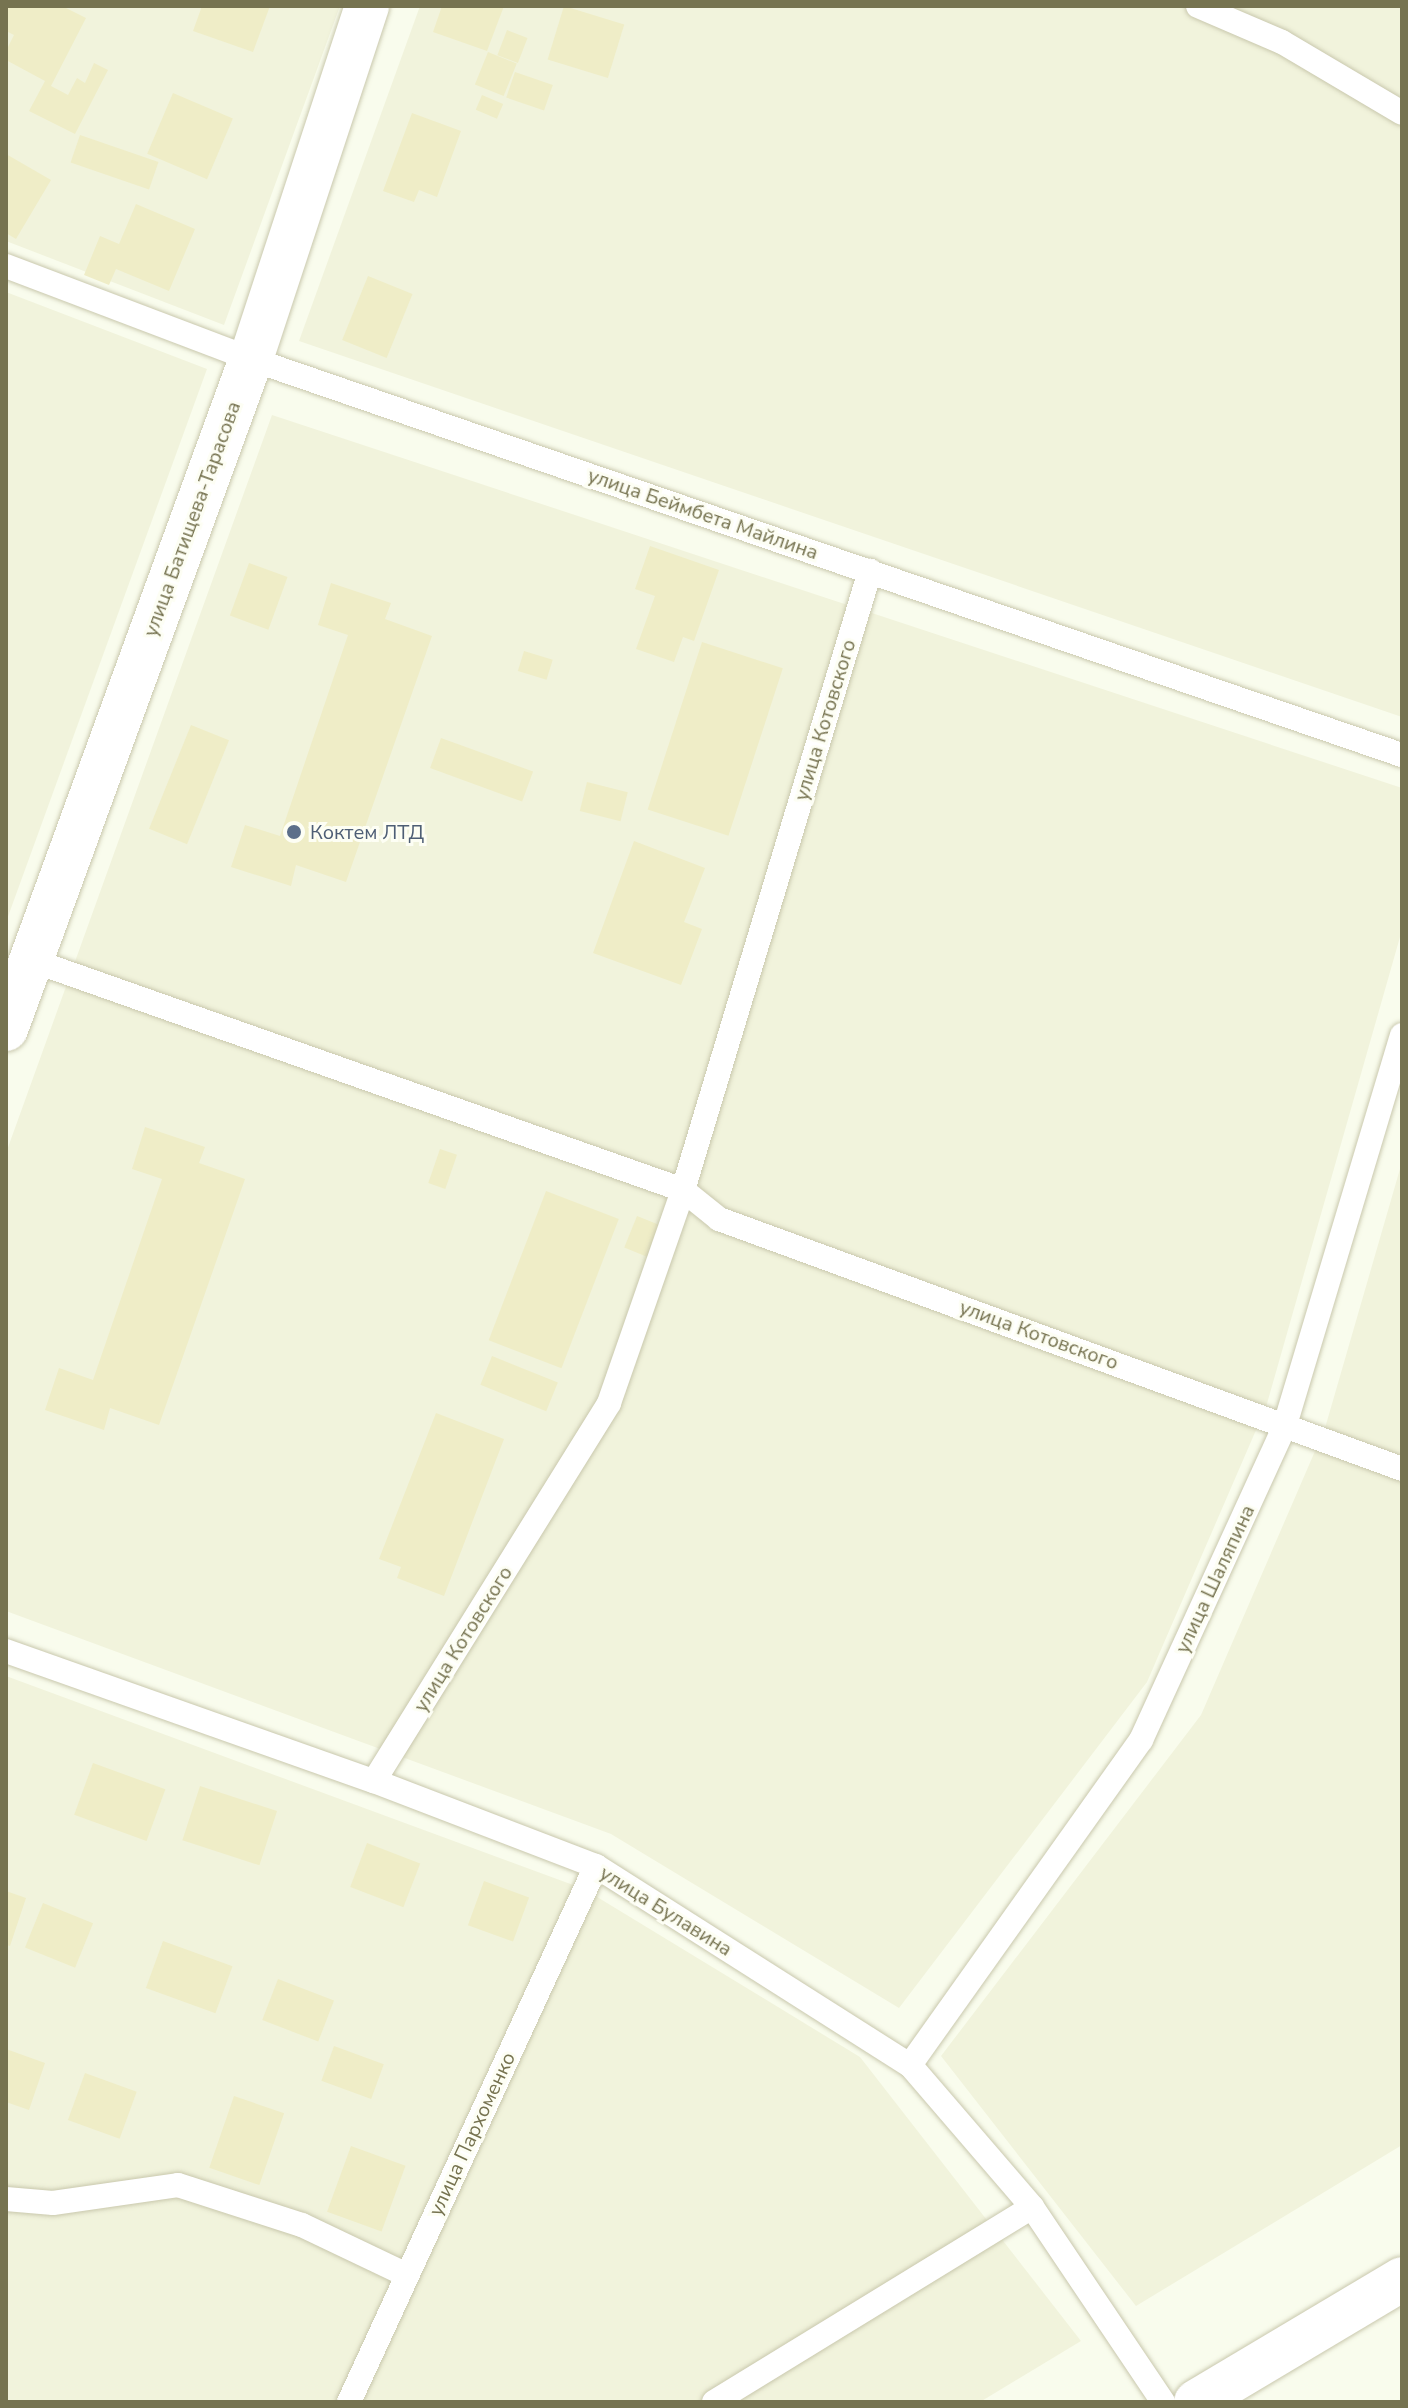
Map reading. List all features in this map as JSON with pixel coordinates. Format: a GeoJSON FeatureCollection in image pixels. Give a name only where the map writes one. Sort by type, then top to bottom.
{"type":"FeatureCollection","features":[{"type":"Feature","properties":{"kind":"street","name":"улица Батищева-Тарасова"},"geometry":{"type":"LineString","coordinates":[[6,1029],[251,359],[367,6]]}},
{"type":"Feature","properties":{"kind":"street"},"geometry":{"type":"LineString","coordinates":[[1196,2402],[1402,2279]]}},
{"type":"Feature","properties":{"kind":"lane"},"geometry":{"type":"LineString","coordinates":[[1198,6],[1282,42],[1402,113]]}},
{"type":"Feature","properties":{"kind":"lane","name":"улица Беймбета Майлина"},"geometry":{"type":"LineString","coordinates":[[6,266],[251,359],[1402,755]]}},
{"type":"Feature","properties":{"kind":"lane","name":"улица Котовского"},"geometry":{"type":"LineString","coordinates":[[374,1781],[609,1403],[683,1190],[870,571]]}},
{"type":"Feature","properties":{"kind":"lane"},"geometry":{"type":"LineString","coordinates":[[31,960],[683,1190]]}},
{"type":"Feature","properties":{"kind":"lane","name":"улица Шаляпина"},"geometry":{"type":"LineString","coordinates":[[910,2065],[1141,1740],[1285,1425],[1402,1035]]}},
{"type":"Feature","properties":{"kind":"lane","name":"улица Котовского"},"geometry":{"type":"LineString","coordinates":[[683,1190],[719,1219],[1402,1469]]}},
{"type":"Feature","properties":{"kind":"lane","name":"улица Булавина"},"geometry":{"type":"LineString","coordinates":[[6,1651],[374,1781],[596,1866],[910,2065],[1032,2207],[1163,2402]]}},
{"type":"Feature","properties":{"kind":"lane","name":"улица Пархоменко"},"geometry":{"type":"LineString","coordinates":[[349,2402],[596,1866]]}},
{"type":"Feature","properties":{"kind":"lane"},"geometry":{"type":"LineString","coordinates":[[6,2199],[53,2203],[178,2185],[302,2225],[407,2275]]}},
{"type":"Feature","properties":{"kind":"lane"},"geometry":{"type":"LineString","coordinates":[[714,2402],[1032,2207]]}},
{"type":"Feature","properties":{"kind":"shaded area"},"geometry":{"type":"Polygon","coordinates":[[[6,6],[340,6],[224,325],[6,241],[6,6]]]}},
{"type":"Feature","properties":{"kind":"shaded area"},"geometry":{"type":"Polygon","coordinates":[[[420,6],[1402,6],[1402,717],[299,341],[420,6]]]}},
{"type":"Feature","properties":{"kind":"shaded area"},"geometry":{"type":"Polygon","coordinates":[[[6,292],[207,369],[6,922],[6,292]]]}},
{"type":"Feature","properties":{"kind":"shaded area"},"geometry":{"type":"Polygon","coordinates":[[[272,415],[1402,788],[1402,930],[1266,1407],[1147,1682],[899,2008],[611,1834],[6,1611],[6,1153],[272,415]]]}},
{"type":"Feature","properties":{"kind":"shaded area"},"geometry":{"type":"Polygon","coordinates":[[[1402,1162],[1402,2145],[1136,2306],[941,2056],[1201,1715],[1325,1428],[1402,1162]]]}},
{"type":"Feature","properties":{"kind":"shaded area"},"geometry":{"type":"Polygon","coordinates":[[[6,1676],[584,1889],[860,2057],[1081,2341],[980,2402],[6,2402],[6,1676]]]}},
{"type":"Feature","properties":{"kind":"building"},"geometry":{"type":"Polygon","coordinates":[[[6,6],[62,6],[86,18],[51,86],[68,95],[77,78],[85,83],[94,63],[108,70],[75,134],[29,111],[45,81],[6,60],[6,51],[14,35],[6,31],[6,6]]]}},
{"type":"Feature","properties":{"kind":"building"},"geometry":{"type":"Polygon","coordinates":[[[202,6],[270,6],[253,52],[193,31],[202,6]]]}},
{"type":"Feature","properties":{"kind":"building"},"geometry":{"type":"Polygon","coordinates":[[[442,6],[504,6],[487,51],[433,32],[442,6]]]}},
{"type":"Feature","properties":{"kind":"building"},"geometry":{"type":"Polygon","coordinates":[[[564,6],[624,24],[608,78],[548,60],[564,6]]]}},
{"type":"Feature","properties":{"kind":"building"},"geometry":{"type":"Polygon","coordinates":[[[507,30],[528,38],[518,63],[497,55],[507,30]]]}},
{"type":"Feature","properties":{"kind":"building"},"geometry":{"type":"Polygon","coordinates":[[[488,52],[517,64],[504,96],[475,84],[488,52]]]}},
{"type":"Feature","properties":{"kind":"building"},"geometry":{"type":"Polygon","coordinates":[[[515,72],[553,85],[544,111],[506,98],[515,72]]]}},
{"type":"Feature","properties":{"kind":"building"},"geometry":{"type":"Polygon","coordinates":[[[173,93],[233,118],[207,179],[147,154],[173,93]]]}},
{"type":"Feature","properties":{"kind":"building"},"geometry":{"type":"Polygon","coordinates":[[[482,95],[503,104],[497,119],[476,110],[482,95]]]}},
{"type":"Feature","properties":{"kind":"building"},"geometry":{"type":"Polygon","coordinates":[[[412,113],[461,131],[437,197],[419,190],[414,202],[383,191],[412,113]]]}},
{"type":"Feature","properties":{"kind":"building"},"geometry":{"type":"Polygon","coordinates":[[[80,135],[158,162],[149,189],[71,162],[80,135]]]}},
{"type":"Feature","properties":{"kind":"building"},"geometry":{"type":"Polygon","coordinates":[[[6,154],[51,180],[16,239],[6,233],[6,154]]]}},
{"type":"Feature","properties":{"kind":"building"},"geometry":{"type":"Polygon","coordinates":[[[136,204],[195,229],[169,291],[116,269],[109,285],[84,275],[100,236],[119,244],[136,204]]]}},
{"type":"Feature","properties":{"kind":"building"},"geometry":{"type":"Polygon","coordinates":[[[368,276],[413,294],[387,358],[342,340],[368,276]]]}},
{"type":"Feature","properties":{"kind":"building"},"geometry":{"type":"Polygon","coordinates":[[[650,546],[719,570],[694,641],[683,637],[674,662],[636,649],[655,596],[635,589],[650,546]]]}},
{"type":"Feature","properties":{"kind":"building"},"geometry":{"type":"Polygon","coordinates":[[[249,563],[288,577],[268,630],[230,616],[249,563]]]}},
{"type":"Feature","properties":{"kind":"building"},"geometry":{"type":"Polygon","coordinates":[[[331,583],[391,603],[385,619],[432,636],[346,882],[296,865],[291,886],[231,867],[245,825],[280,836],[348,635],[318,625],[331,583]]]}},
{"type":"Feature","properties":{"kind":"building"},"geometry":{"type":"Polygon","coordinates":[[[702,642],[783,668],[728,836],[648,809],[702,642]]]}},
{"type":"Feature","properties":{"kind":"building"},"geometry":{"type":"Polygon","coordinates":[[[524,651],[553,660],[547,680],[518,671],[524,651]]]}},
{"type":"Feature","properties":{"kind":"building"},"geometry":{"type":"Polygon","coordinates":[[[191,725],[229,740],[187,844],[149,829],[191,725]]]}},
{"type":"Feature","properties":{"kind":"building"},"geometry":{"type":"Polygon","coordinates":[[[441,738],[533,772],[522,802],[430,768],[441,738]]]}},
{"type":"Feature","properties":{"kind":"building"},"geometry":{"type":"Polygon","coordinates":[[[587,782],[628,792],[620,821],[580,811],[587,782]]]}},
{"type":"Feature","properties":{"kind":"building"},"geometry":{"type":"Polygon","coordinates":[[[634,841],[705,868],[684,922],[702,929],[681,985],[593,953],[634,841]]]}},
{"type":"Feature","properties":{"kind":"building"},"geometry":{"type":"Polygon","coordinates":[[[145,1127],[205,1147],[199,1163],[245,1179],[159,1425],[110,1408],[104,1430],[45,1410],[59,1368],[93,1380],[162,1179],[132,1169],[145,1127]]]}},
{"type":"Feature","properties":{"kind":"building"},"geometry":{"type":"Polygon","coordinates":[[[440,1149],[457,1155],[445,1189],[428,1183],[440,1149]]]}},
{"type":"Feature","properties":{"kind":"building"},"geometry":{"type":"Polygon","coordinates":[[[546,1191],[619,1219],[561,1368],[489,1340],[546,1191]]]}},
{"type":"Feature","properties":{"kind":"building"},"geometry":{"type":"Polygon","coordinates":[[[637,1216],[664,1227],[651,1258],[624,1248],[637,1216]]]}},
{"type":"Feature","properties":{"kind":"building"},"geometry":{"type":"Polygon","coordinates":[[[492,1356],[558,1383],[546,1411],[480,1385],[492,1356]]]}},
{"type":"Feature","properties":{"kind":"building"},"geometry":{"type":"Polygon","coordinates":[[[436,1413],[504,1439],[444,1596],[397,1578],[401,1567],[379,1559],[436,1413]]]}},
{"type":"Feature","properties":{"kind":"building"},"geometry":{"type":"Polygon","coordinates":[[[93,1763],[165,1789],[147,1841],[74,1815],[93,1763]]]}},
{"type":"Feature","properties":{"kind":"building"},"geometry":{"type":"Polygon","coordinates":[[[200,1786],[277,1811],[259,1865],[182,1840],[200,1786]]]}},
{"type":"Feature","properties":{"kind":"building"},"geometry":{"type":"Polygon","coordinates":[[[367,1843],[420,1863],[403,1907],[350,1887],[367,1843]]]}},
{"type":"Feature","properties":{"kind":"building"},"geometry":{"type":"Polygon","coordinates":[[[484,1881],[529,1897],[513,1942],[468,1925],[484,1881]]]}},
{"type":"Feature","properties":{"kind":"building"},"geometry":{"type":"Polygon","coordinates":[[[6,1891],[26,1898],[10,1946],[6,1945],[6,1891]]]}},
{"type":"Feature","properties":{"kind":"building"},"geometry":{"type":"Polygon","coordinates":[[[43,1903],[93,1923],[75,1968],[25,1948],[43,1903]]]}},
{"type":"Feature","properties":{"kind":"building"},"geometry":{"type":"Polygon","coordinates":[[[163,1941],[233,1966],[215,2013],[146,1988],[163,1941]]]}},
{"type":"Feature","properties":{"kind":"building"},"geometry":{"type":"Polygon","coordinates":[[[278,1979],[334,2001],[318,2042],[262,2020],[278,1979]]]}},
{"type":"Feature","properties":{"kind":"building"},"geometry":{"type":"Polygon","coordinates":[[[334,2046],[384,2064],[371,2099],[321,2081],[334,2046]]]}},
{"type":"Feature","properties":{"kind":"building"},"geometry":{"type":"Polygon","coordinates":[[[6,2049],[45,2063],[29,2110],[6,2102],[6,2049]]]}},
{"type":"Feature","properties":{"kind":"building"},"geometry":{"type":"Polygon","coordinates":[[[85,2073],[137,2092],[120,2139],[68,2120],[85,2073]]]}},
{"type":"Feature","properties":{"kind":"building"},"geometry":{"type":"Polygon","coordinates":[[[234,2096],[284,2113],[259,2185],[209,2168],[234,2096]]]}},
{"type":"Feature","properties":{"kind":"building"},"geometry":{"type":"Polygon","coordinates":[[[351,2146],[406,2166],[382,2232],[327,2212],[351,2146]]]}},
{"type":"Feature","properties":{"kind":"place","name":"Коктем ЛТД"},"geometry":{"type":"Point","coordinates":[294,832]}}]}
